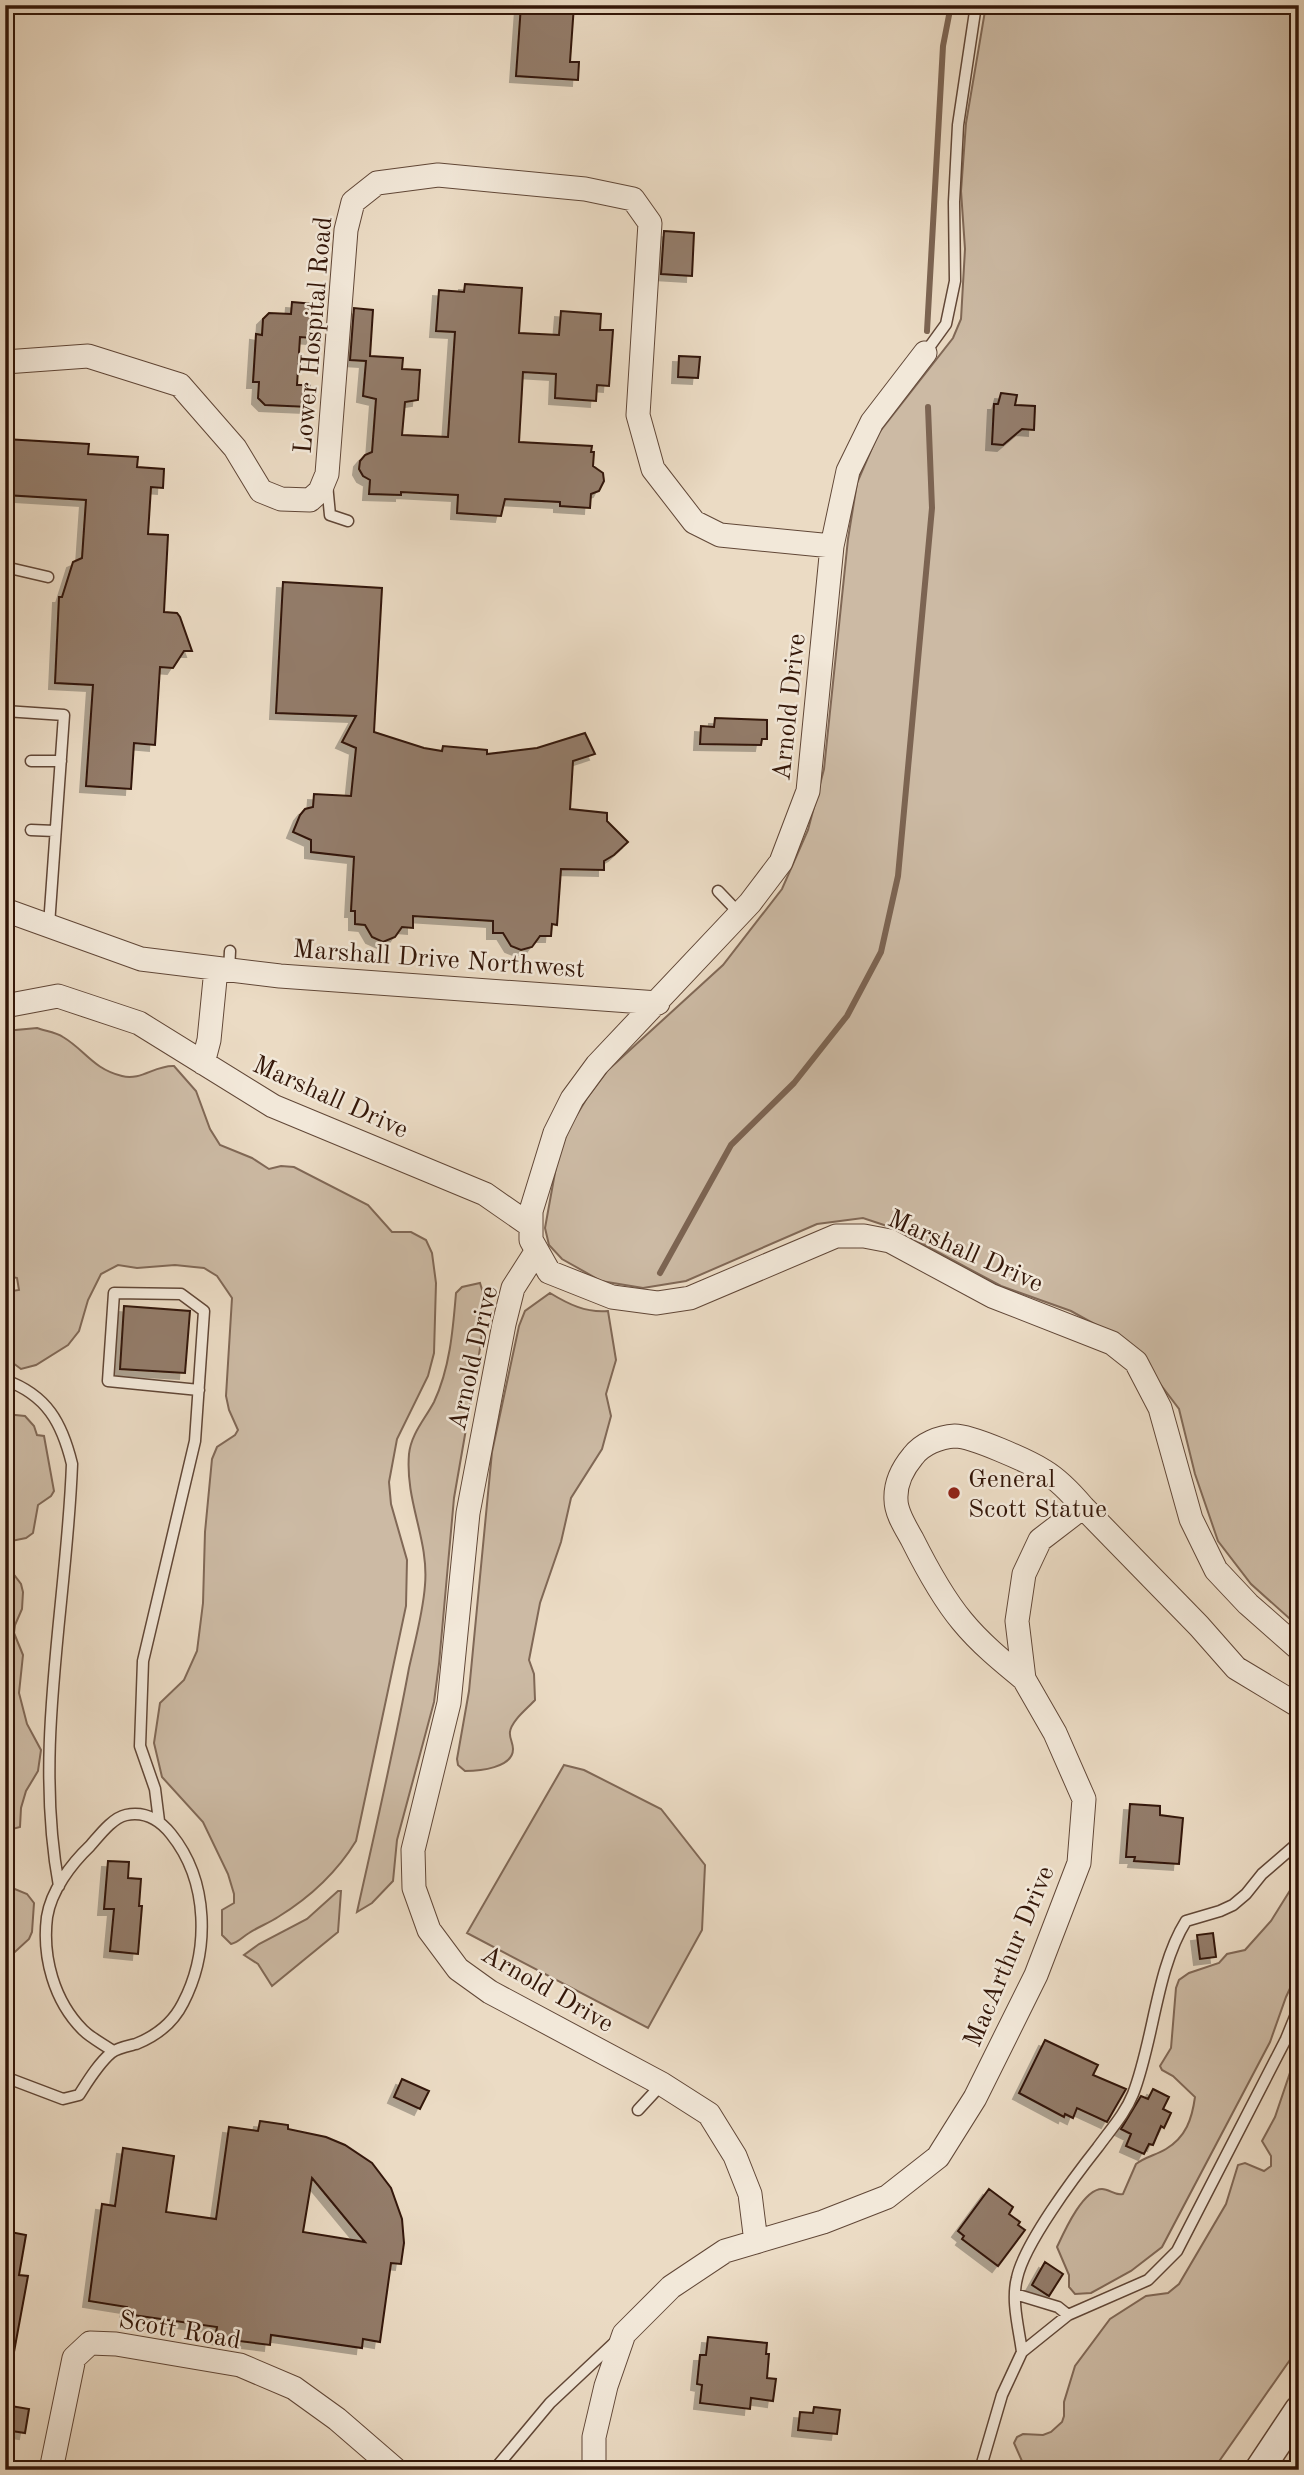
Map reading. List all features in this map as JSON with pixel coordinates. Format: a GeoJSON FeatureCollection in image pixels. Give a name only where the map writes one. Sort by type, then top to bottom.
{"type":"FeatureCollection","features":[{"type":"Feature","properties":{"kind":"street","name":"Lower Hospital Road"},"geometry":{"type":"LineString","coordinates":[[5,362],[88,356],[180,385],[235,448],[261,491],[272,499],[310,500],[320,491],[326,478],[346,230],[353,202],[377,183],[438,176],[585,189],[633,199],[650,223],[638,415],[653,469],[694,522],[720,536],[832,546]]}},
{"type":"Feature","properties":{"kind":"street","name":"Arnold Drive"},"geometry":{"type":"LineString","coordinates":[[756,2242],[750,2194],[734,2156],[709,2114],[662,2084],[490,1992],[458,1969],[429,1930],[414,1888],[413,1850],[449,1703],[468,1513],[504,1324],[513,1288],[536,1252],[531,1240],[531,1211],[555,1133],[572,1099],[597,1065],[740,914],[781,862],[808,791],[832,546],[848,471],[872,422],[925,353]]}},
{"type":"Feature","properties":{"kind":"street"},"geometry":{"type":"LineString","coordinates":[[5,910],[141,959],[172,955],[225,964],[203,1063]]}},
{"type":"Feature","properties":{"kind":"street","name":"Marshall Drive Northwest"},"geometry":{"type":"LineString","coordinates":[[225,964],[658,1003]]}},
{"type":"Feature","properties":{"kind":"street","name":"Marshall Drive"},"geometry":{"type":"LineString","coordinates":[[5,1006],[58,996],[139,1023],[272,1106],[485,1194],[531,1226]]}},
{"type":"Feature","properties":{"kind":"street","name":"Marshall Drive"},"geometry":{"type":"LineString","coordinates":[[536,1252],[549,1272],[612,1297],[657,1303],[690,1298],[836,1236],[864,1236],[890,1241],[992,1296],[1112,1343],[1136,1362],[1160,1408],[1191,1519],[1216,1570],[1248,1604],[1299,1649]]}},
{"type":"Feature","properties":{"kind":"street"},"geometry":{"type":"LineString","coordinates":[[1024,1679],[989,1650],[961,1620],[925,1564],[903,1522],[896,1501],[900,1478],[908,1461],[920,1447],[937,1440],[956,1436],[983,1444],[1045,1471],[1069,1491],[1236,1668],[1299,1706]]}},
{"type":"Feature","properties":{"kind":"street","name":"MacArthur Drive"},"geometry":{"type":"LineString","coordinates":[[594,2470],[594,2437],[606,2386],[624,2333],[671,2287],[725,2251],[823,2222],[887,2197],[938,2157],[975,2098],[1035,1975],[1079,1863],[1084,1799],[1055,1733],[1024,1679],[1017,1621],[1024,1573],[1040,1540],[1083,1507]]}},
{"type":"Feature","properties":{"kind":"street","name":"Scott Road"},"geometry":{"type":"LineString","coordinates":[[51,2470],[74,2358],[90,2343],[116,2344],[240,2365],[294,2388],[337,2419],[396,2470]]}},
{"type":"Feature","properties":{"kind":"street"},"geometry":{"type":"LineString","coordinates":[[1259,2470],[1299,2410]]}},
{"type":"Feature","properties":{"kind":"lane"},"geometry":{"type":"LineString","coordinates":[[925,353],[946,324],[956,281],[954,202],[958,125],[976,5]]}},
{"type":"Feature","properties":{"kind":"lane"},"geometry":{"type":"LineString","coordinates":[[326,478],[330,515],[348,521]]}},
{"type":"Feature","properties":{"kind":"lane"},"geometry":{"type":"LineString","coordinates":[[5,567],[48,577]]}},
{"type":"Feature","properties":{"kind":"lane"},"geometry":{"type":"LineString","coordinates":[[5,711],[64,715],[49,925]]}},
{"type":"Feature","properties":{"kind":"lane"},"geometry":{"type":"LineString","coordinates":[[31,761],[61,761]]}},
{"type":"Feature","properties":{"kind":"lane"},"geometry":{"type":"LineString","coordinates":[[31,830],[55,831]]}},
{"type":"Feature","properties":{"kind":"lane"},"geometry":{"type":"LineString","coordinates":[[718,891],[740,914]]}},
{"type":"Feature","properties":{"kind":"lane"},"geometry":{"type":"LineString","coordinates":[[159,1821],[155,1789],[140,1746],[143,1661],[195,1441],[199,1390],[204,1311],[181,1294],[114,1293],[108,1381],[199,1390]]}},
{"type":"Feature","properties":{"kind":"lane"},"geometry":{"type":"LineString","coordinates":[[5,1380],[22,1386],[40,1399],[56,1420],[72,1464],[53,1688],[49,1802],[51,1847],[59,1886]]}},
{"type":"Feature","properties":{"kind":"lane"},"geometry":{"type":"LineString","coordinates":[[5,2077],[63,2099],[79,2095],[113,2052],[146,2040],[171,2021],[182,2006],[199,1956],[201,1903],[195,1876],[179,1843],[159,1821],[150,1816],[136,1814],[122,1816],[75,1860],[59,1886],[47,1916],[47,1950],[52,1981],[66,2007],[83,2029],[113,2052]]}},
{"type":"Feature","properties":{"kind":"lane"},"geometry":{"type":"LineString","coordinates":[[1021,2352],[1015,2294],[1017,2276],[1048,2217],[1121,2118],[1133,2094],[1169,1961],[1180,1931],[1186,1921],[1196,1916],[1233,1905],[1262,1874],[1299,1842]]}},
{"type":"Feature","properties":{"kind":"lane"},"geometry":{"type":"LineString","coordinates":[[980,2470],[1002,2395],[1021,2352],[1068,2315],[1148,2280],[1177,2251],[1286,2039],[1299,2007]]}},
{"type":"Feature","properties":{"kind":"lane"},"geometry":{"type":"LineString","coordinates":[[638,2110],[662,2084]]}},
{"type":"Feature","properties":{"kind":"lane"},"geometry":{"type":"LineString","coordinates":[[1015,2294],[1058,2307],[1068,2315]]}},
{"type":"Feature","properties":{"kind":"lane"},"geometry":{"type":"LineString","coordinates":[[494,2470],[550,2403],[624,2333]]}},
{"type":"Feature","properties":{"kind":"shaded area"},"geometry":{"type":"Polygon","coordinates":[[[986,5],[1299,5],[1299,1627],[1251,1584],[1218,1541],[1195,1474],[1179,1409],[1129,1343],[1071,1311],[1001,1286],[893,1228],[863,1218],[817,1224],[686,1281],[643,1288],[601,1281],[562,1259],[549,1245],[545,1228],[558,1156],[570,1126],[587,1098],[608,1070],[723,965],[782,889],[808,830],[824,769],[848,539],[857,483],[878,434],[953,338],[961,319],[965,249],[961,191],[966,123],[986,5]]]}},
{"type":"Feature","properties":{"kind":"shaded area"},"geometry":{"type":"Polygon","coordinates":[[[37,1028],[60,1035],[96,1064],[122,1076],[135,1076],[174,1066],[196,1091],[210,1129],[220,1145],[252,1158],[269,1169],[294,1167],[368,1205],[392,1232],[411,1232],[426,1240],[432,1253],[436,1283],[434,1353],[428,1376],[397,1439],[389,1482],[391,1504],[407,1560],[406,1606],[356,1841],[331,1874],[311,1893],[278,1917],[231,1944],[222,1935],[222,1910],[234,1903],[228,1874],[203,1822],[162,1777],[154,1743],[160,1703],[184,1680],[197,1651],[203,1603],[205,1532],[212,1459],[217,1447],[238,1430],[226,1396],[232,1298],[217,1276],[204,1268],[175,1265],[137,1268],[118,1265],[101,1274],[88,1300],[79,1331],[68,1345],[36,1365],[21,1369],[5,1357],[5,1292],[19,1290],[17,1278],[5,1275],[5,1031],[37,1028]]]}},
{"type":"Feature","properties":{"kind":"shaded area"},"geometry":{"type":"Polygon","coordinates":[[[480,1283],[484,1296],[481,1343],[454,1498],[434,1702],[397,1840],[393,1881],[372,1903],[357,1912],[424,1595],[424,1552],[410,1488],[410,1447],[415,1433],[434,1402],[444,1376],[456,1293],[462,1287],[480,1283]]]}},
{"type":"Feature","properties":{"kind":"shaded area"},"geometry":{"type":"Polygon","coordinates":[[[550,1293],[578,1307],[592,1311],[608,1311],[616,1360],[606,1394],[611,1416],[602,1449],[571,1498],[561,1542],[540,1603],[529,1660],[534,1674],[535,1700],[511,1728],[512,1755],[494,1767],[465,1771],[458,1765],[457,1759],[469,1691],[492,1452],[519,1326],[525,1311],[550,1293]]]}},
{"type":"Feature","properties":{"kind":"shaded area"},"geometry":{"type":"Polygon","coordinates":[[[5,1414],[25,1416],[34,1426],[37,1435],[44,1436],[54,1491],[38,1505],[33,1533],[26,1538],[11,1541],[7,1552],[9,1568],[21,1584],[23,1592],[22,1609],[14,1633],[23,1655],[19,1693],[27,1724],[41,1750],[38,1771],[26,1791],[21,1808],[20,1827],[5,1831],[5,1414]]]}},
{"type":"Feature","properties":{"kind":"shaded area"},"geometry":{"type":"Polygon","coordinates":[[[564,1765],[584,1770],[661,1809],[705,1865],[702,1930],[648,2028],[467,1933],[564,1765]]]}},
{"type":"Feature","properties":{"kind":"shaded area"},"geometry":{"type":"Polygon","coordinates":[[[1299,1876],[1299,1969],[1270,2042],[1162,2247],[1131,2271],[1091,2293],[1075,2294],[1069,2287],[1069,2275],[1057,2247],[1075,2212],[1095,2191],[1105,2189],[1123,2194],[1136,2164],[1173,2144],[1190,2120],[1195,2097],[1160,2066],[1171,2048],[1179,1980],[1189,1973],[1219,1963],[1227,1954],[1245,1950],[1271,1921],[1299,1876]]]}},
{"type":"Feature","properties":{"kind":"shaded area"},"geometry":{"type":"Polygon","coordinates":[[[5,1885],[27,1894],[34,1903],[29,1939],[5,1961],[5,1885]]]}},
{"type":"Feature","properties":{"kind":"shaded area"},"geometry":{"type":"Polygon","coordinates":[[[341,1891],[338,1932],[272,1986],[258,1964],[244,1955],[259,1944],[307,1919],[341,1891]]]}},
{"type":"Feature","properties":{"kind":"shaded area"},"geometry":{"type":"Polygon","coordinates":[[[1299,2046],[1299,2347],[1213,2470],[1016,2470],[1022,2461],[1014,2443],[1017,2437],[1023,2434],[1043,2435],[1062,2422],[1064,2402],[1075,2366],[1110,2319],[1146,2296],[1168,2293],[1179,2284],[1226,2204],[1238,2165],[1245,2163],[1264,2171],[1271,2166],[1271,2156],[1262,2141],[1275,2117],[1299,2046]]]}},
{"type":"Feature","properties":{"kind":"building"},"geometry":{"type":"Polygon","coordinates":[[[521,5],[574,5],[570,62],[579,62],[578,80],[516,76],[521,5]]]}},
{"type":"Feature","properties":{"kind":"building"},"geometry":{"type":"Polygon","coordinates":[[[664,231],[694,233],[692,276],[661,274],[664,231]]]}},
{"type":"Feature","properties":{"kind":"building"},"geometry":{"type":"Polygon","coordinates":[[[465,284],[522,288],[519,333],[559,335],[561,311],[601,314],[600,330],[613,330],[609,386],[597,385],[596,401],[555,398],[556,374],[523,372],[519,442],[592,446],[593,466],[603,473],[604,481],[599,491],[591,494],[590,508],[560,506],[560,502],[505,499],[501,516],[457,513],[458,495],[401,492],[401,495],[369,494],[370,480],[363,476],[359,469],[360,461],[372,452],[376,399],[363,396],[366,361],[350,360],[354,308],[373,310],[370,356],[403,358],[402,369],[420,370],[418,400],[405,402],[402,435],[448,437],[455,332],[436,331],[439,290],[464,292],[465,284]]]}},
{"type":"Feature","properties":{"kind":"building"},"geometry":{"type":"Polygon","coordinates":[[[292,302],[314,304],[312,338],[300,337],[297,385],[310,385],[309,407],[265,405],[258,398],[259,382],[253,382],[256,334],[262,335],[263,319],[269,313],[291,314],[292,302]]]}},
{"type":"Feature","properties":{"kind":"building"},"geometry":{"type":"Polygon","coordinates":[[[679,356],[700,357],[698,378],[678,377],[679,356]]]}},
{"type":"Feature","properties":{"kind":"building"},"geometry":{"type":"Polygon","coordinates":[[[1001,393],[1017,395],[1015,405],[1035,406],[1034,430],[1022,429],[1003,445],[992,444],[994,404],[998,404],[1001,393]]]}},
{"type":"Feature","properties":{"kind":"building"},"geometry":{"type":"Polygon","coordinates":[[[5,439],[89,444],[88,454],[138,457],[137,467],[164,469],[163,488],[151,487],[148,534],[168,535],[164,612],[177,613],[180,617],[192,651],[184,651],[173,668],[160,667],[155,745],[134,743],[131,789],[86,786],[93,685],[55,683],[59,597],[62,597],[73,562],[82,558],[86,500],[5,495],[5,439]]]}},
{"type":"Feature","properties":{"kind":"building"},"geometry":{"type":"Polygon","coordinates":[[[283,582],[382,588],[374,732],[424,748],[442,751],[443,746],[487,750],[487,754],[537,748],[585,733],[595,754],[573,761],[570,809],[607,813],[607,821],[628,842],[604,861],[604,870],[561,869],[557,925],[552,924],[551,936],[540,936],[532,947],[521,950],[511,946],[503,933],[493,933],[493,921],[413,916],[413,928],[402,927],[395,937],[383,942],[372,937],[365,925],[355,924],[355,911],[351,911],[354,857],[311,852],[311,840],[293,832],[300,815],[305,809],[313,807],[314,794],[351,796],[356,748],[342,742],[356,716],[276,713],[283,582]]]}},
{"type":"Feature","properties":{"kind":"building"},"geometry":{"type":"Polygon","coordinates":[[[715,718],[767,720],[767,739],[762,739],[761,745],[700,744],[701,726],[714,727],[715,718]]]}},
{"type":"Feature","properties":{"kind":"building"},"geometry":{"type":"Polygon","coordinates":[[[124,1306],[190,1311],[185,1373],[120,1369],[124,1306]]]}},
{"type":"Feature","properties":{"kind":"building"},"geometry":{"type":"Polygon","coordinates":[[[1130,1804],[1160,1806],[1160,1815],[1183,1818],[1179,1864],[1134,1861],[1135,1857],[1126,1857],[1130,1804]]]}},
{"type":"Feature","properties":{"kind":"building"},"geometry":{"type":"Polygon","coordinates":[[[108,1861],[129,1862],[128,1878],[141,1879],[138,1954],[110,1951],[114,1909],[104,1909],[108,1861]]]}},
{"type":"Feature","properties":{"kind":"building"},"geometry":{"type":"Polygon","coordinates":[[[1213,1933],[1216,1957],[1200,1959],[1197,1935],[1213,1933]]]}},
{"type":"Feature","properties":{"kind":"building"},"geometry":{"type":"Polygon","coordinates":[[[1045,2040],[1098,2065],[1093,2075],[1126,2089],[1107,2122],[1077,2108],[1073,2118],[1065,2114],[1064,2117],[1019,2093],[1045,2040]]]}},
{"type":"Feature","properties":{"kind":"building"},"geometry":{"type":"Polygon","coordinates":[[[402,2079],[429,2091],[420,2109],[394,2097],[402,2079]]]}},
{"type":"Feature","properties":{"kind":"building"},"geometry":{"type":"Polygon","coordinates":[[[1153,2089],[1169,2097],[1163,2109],[1171,2113],[1164,2128],[1161,2126],[1153,2145],[1149,2144],[1144,2154],[1126,2146],[1131,2134],[1121,2129],[1141,2096],[1148,2099],[1153,2089]]]}},
{"type":"Feature","properties":{"kind":"building"},"geometry":{"type":"Polygon","coordinates":[[[260,2121],[288,2125],[288,2129],[326,2137],[345,2145],[372,2163],[391,2188],[402,2219],[404,2243],[401,2264],[391,2263],[380,2342],[363,2339],[362,2348],[271,2335],[270,2345],[215,2338],[217,2327],[126,2314],[127,2307],[89,2301],[102,2204],[115,2206],[123,2148],[174,2156],[166,2212],[216,2219],[229,2127],[258,2131],[260,2121]],[[312,2178],[303,2232],[365,2242],[312,2178]]]}},
{"type":"Feature","properties":{"kind":"building"},"geometry":{"type":"Polygon","coordinates":[[[989,2189],[1013,2207],[1009,2214],[1020,2222],[1018,2225],[1025,2230],[998,2266],[962,2239],[964,2236],[958,2231],[989,2189]]]}},
{"type":"Feature","properties":{"kind":"building"},"geometry":{"type":"Polygon","coordinates":[[[5,2231],[26,2235],[19,2275],[28,2276],[14,2352],[5,2351],[5,2231]]]}},
{"type":"Feature","properties":{"kind":"building"},"geometry":{"type":"Polygon","coordinates":[[[1045,2262],[1063,2274],[1049,2296],[1032,2285],[1045,2262]]]}},
{"type":"Feature","properties":{"kind":"building"},"geometry":{"type":"Polygon","coordinates":[[[708,2337],[767,2343],[767,2378],[776,2379],[773,2401],[751,2398],[750,2409],[700,2403],[702,2385],[697,2384],[700,2355],[706,2355],[708,2337]]]}},
{"type":"Feature","properties":{"kind":"building"},"geometry":{"type":"Polygon","coordinates":[[[5,2405],[29,2409],[25,2433],[5,2430],[5,2405]]]}},
{"type":"Feature","properties":{"kind":"building"},"geometry":{"type":"Polygon","coordinates":[[[814,2407],[840,2410],[837,2434],[798,2430],[800,2412],[813,2413],[814,2407]]]}},
{"type":"Feature","properties":{"kind":"waterway"},"geometry":{"type":"LineString","coordinates":[[927,331],[943,46],[951,5]]}},
{"type":"Feature","properties":{"kind":"waterway"},"geometry":{"type":"LineString","coordinates":[[660,1273],[731,1145],[794,1083],[847,1016],[881,952],[898,876],[932,508],[928,407]]}},
{"type":"Feature","properties":{"kind":"place","name":"General Scott Statue"},"geometry":{"type":"Point","coordinates":[954,1493]}}]}
